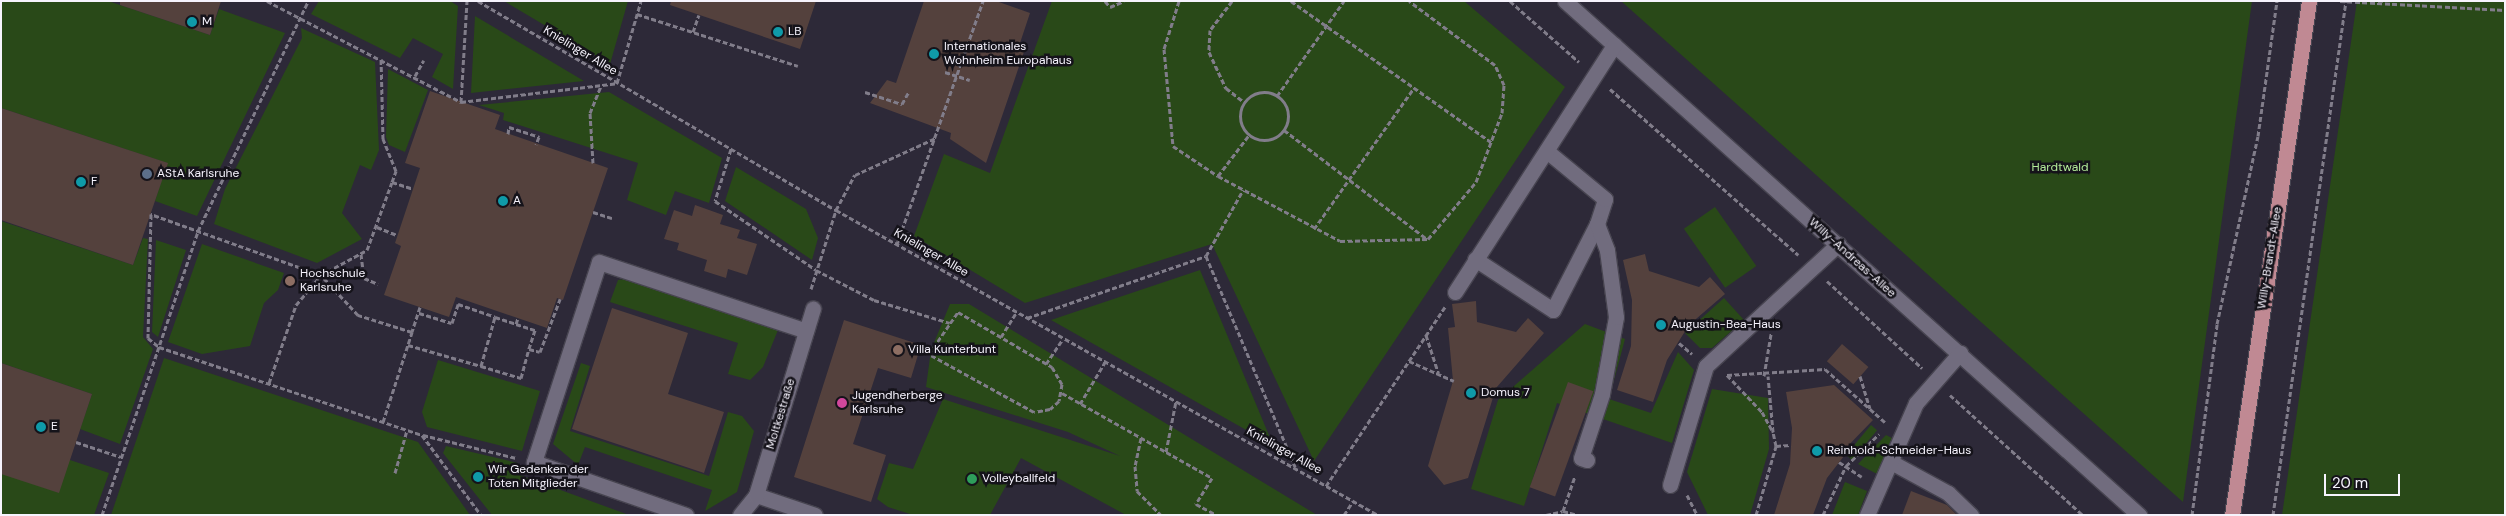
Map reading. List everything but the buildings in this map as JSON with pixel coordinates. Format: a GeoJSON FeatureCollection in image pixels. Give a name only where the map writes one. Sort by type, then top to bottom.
{"type":"FeatureCollection","features":[{"type":"Feature","properties":{"kind":"main road","name":"Willy-Brandt-Allee"},"geometry":{"type":"LineString","coordinates":[[2232,515],[2309,1]]}},
{"type":"Feature","properties":{"kind":"street","name":"Willy-Andreas-Allee"},"geometry":{"type":"LineString","coordinates":[[1565,1],[2139,515]]}},
{"type":"Feature","properties":{"kind":"street"},"geometry":{"type":"LineString","coordinates":[[1455,292],[1475,259],[1548,152],[1614,45]]}},
{"type":"Feature","properties":{"kind":"street"},"geometry":{"type":"LineString","coordinates":[[1475,259],[1553,310],[1598,224],[1605,199],[1548,152]]}},
{"type":"Feature","properties":{"kind":"street"},"geometry":{"type":"LineString","coordinates":[[1584,459],[1602,394],[1616,317],[1607,250],[1598,224]]}},
{"type":"Feature","properties":{"kind":"street"},"geometry":{"type":"LineString","coordinates":[[1670,485],[1706,366],[1838,244]]}},
{"type":"Feature","properties":{"kind":"street"},"geometry":{"type":"LineString","coordinates":[[686,515],[534,462],[598,262],[806,331]]}},
{"type":"Feature","properties":{"kind":"street","name":"Moltkestraße"},"geometry":{"type":"LineString","coordinates":[[740,515],[756,495],[813,309]]}},
{"type":"Feature","properties":{"kind":"street"},"geometry":{"type":"LineString","coordinates":[[1867,515],[1916,402],[1960,353]]}},
{"type":"Feature","properties":{"kind":"street"},"geometry":{"type":"LineString","coordinates":[[1891,462],[1948,493],[1971,515]]}},
{"type":"Feature","properties":{"kind":"street"},"geometry":{"type":"LineString","coordinates":[[756,495],[815,515]]}},
{"type":"Feature","properties":{"kind":"path"},"geometry":{"type":"LineString","coordinates":[[267,1],[298,18],[381,57],[461,102],[617,83],[641,1]]}},
{"type":"Feature","properties":{"kind":"path"},"geometry":{"type":"LineString","coordinates":[[461,102],[467,1]]}},
{"type":"Feature","properties":{"kind":"path","name":"Knielinger Allee"},"geometry":{"type":"LineString","coordinates":[[478,1],[1016,313],[1378,515]]}},
{"type":"Feature","properties":{"kind":"path"},"geometry":{"type":"LineString","coordinates":[[897,244],[983,1]]}},
{"type":"Feature","properties":{"kind":"path"},"geometry":{"type":"LineString","coordinates":[[1105,1],[1110,7],[1124,1]]}},
{"type":"Feature","properties":{"kind":"path"},"geometry":{"type":"LineString","coordinates":[[1232,1],[1210,30],[1208,52],[1226,88],[1244,103]]}},
{"type":"Feature","properties":{"kind":"path"},"geometry":{"type":"LineString","coordinates":[[1291,1],[1328,24],[1492,143]]}},
{"type":"Feature","properties":{"kind":"path"},"geometry":{"type":"LineString","coordinates":[[1277,96],[1344,1]]}},
{"type":"Feature","properties":{"kind":"path"},"geometry":{"type":"LineString","coordinates":[[1177,2],[1164,49],[1173,146],[1218,176],[1314,229],[1340,241],[1428,239],[1476,182],[1492,143],[1504,98],[1502,76],[1485,56],[1409,1]]}},
{"type":"Feature","properties":{"kind":"path"},"geometry":{"type":"LineString","coordinates":[[2192,515],[2217,324],[2258,136],[2278,1]]}},
{"type":"Feature","properties":{"kind":"path"},"geometry":{"type":"LineString","coordinates":[[2340,1],[2505,10]]}},
{"type":"Feature","properties":{"kind":"path"},"geometry":{"type":"LineString","coordinates":[[2274,515],[2346,2]]}},
{"type":"Feature","properties":{"kind":"path"},"geometry":{"type":"LineString","coordinates":[[102,515],[198,231],[306,3]]}},
{"type":"Feature","properties":{"kind":"path"},"geometry":{"type":"LineString","coordinates":[[637,14],[798,66]]}},
{"type":"Feature","properties":{"kind":"path"},"geometry":{"type":"LineString","coordinates":[[693,32],[699,14]]}},
{"type":"Feature","properties":{"kind":"path"},"geometry":{"type":"LineString","coordinates":[[269,383],[296,306],[321,275],[361,254],[377,227],[396,171],[383,139],[381,57]]}},
{"type":"Feature","properties":{"kind":"path"},"geometry":{"type":"LineString","coordinates":[[415,76],[424,60]]}},
{"type":"Feature","properties":{"kind":"path"},"geometry":{"type":"LineString","coordinates":[[945,72],[970,80]]}},
{"type":"Feature","properties":{"kind":"path"},"geometry":{"type":"LineString","coordinates":[[593,163],[590,113],[602,85]]}},
{"type":"Feature","properties":{"kind":"path"},"geometry":{"type":"LineString","coordinates":[[1314,229],[1351,180],[1414,88]]}},
{"type":"Feature","properties":{"kind":"path"},"geometry":{"type":"LineString","coordinates":[[865,92],[902,104],[908,93]]}},
{"type":"Feature","properties":{"kind":"path"},"geometry":{"type":"LineString","coordinates":[[1257,93],[1277,96],[1288,111],[1284,130],[1267,140],[1249,135],[1240,117],[1244,103],[1257,93]]}},
{"type":"Feature","properties":{"kind":"path"},"geometry":{"type":"LineString","coordinates":[[508,134],[510,127],[539,136],[536,144]]}},
{"type":"Feature","properties":{"kind":"path"},"geometry":{"type":"LineString","coordinates":[[1284,130],[1428,239]]}},
{"type":"Feature","properties":{"kind":"path"},"geometry":{"type":"LineString","coordinates":[[1218,176],[1249,135]]}},
{"type":"Feature","properties":{"kind":"path"},"geometry":{"type":"LineString","coordinates":[[813,309],[810,293],[816,270],[836,210],[855,175],[868,165],[913,151],[936,138]]}},
{"type":"Feature","properties":{"kind":"path"},"geometry":{"type":"LineString","coordinates":[[731,149],[715,201],[816,270],[874,300],[950,323]]}},
{"type":"Feature","properties":{"kind":"path"},"geometry":{"type":"LineString","coordinates":[[392,182],[413,189]]}},
{"type":"Feature","properties":{"kind":"path"},"geometry":{"type":"LineString","coordinates":[[1026,318],[1206,256],[1243,190]]}},
{"type":"Feature","properties":{"kind":"path"},"geometry":{"type":"LineString","coordinates":[[593,212],[612,218]]}},
{"type":"Feature","properties":{"kind":"path"},"geometry":{"type":"LineString","coordinates":[[412,332],[358,314],[321,275],[151,214],[148,338],[159,347],[422,435],[534,462]]}},
{"type":"Feature","properties":{"kind":"path"},"geometry":{"type":"LineString","coordinates":[[377,227],[398,235]]}},
{"type":"Feature","properties":{"kind":"path"},"geometry":{"type":"LineString","coordinates":[[361,254],[364,278],[378,284]]}},
{"type":"Feature","properties":{"kind":"path"},"geometry":{"type":"LineString","coordinates":[[1206,256],[1295,468]]}},
{"type":"Feature","properties":{"kind":"path"},"geometry":{"type":"LineString","coordinates":[[1326,486],[1455,292]]}},
{"type":"Feature","properties":{"kind":"path"},"geometry":{"type":"LineString","coordinates":[[529,349],[540,352],[560,299]]}},
{"type":"Feature","properties":{"kind":"path"},"geometry":{"type":"LineString","coordinates":[[408,345],[521,378],[535,330],[458,304],[452,323],[418,313]]}},
{"type":"Feature","properties":{"kind":"path"},"geometry":{"type":"LineString","coordinates":[[383,422],[420,307]]}},
{"type":"Feature","properties":{"kind":"path"},"geometry":{"type":"LineString","coordinates":[[958,312],[1001,338],[1046,364],[1061,378],[1062,393],[1050,409],[1034,412],[929,354],[958,312]]}},
{"type":"Feature","properties":{"kind":"path"},"geometry":{"type":"LineString","coordinates":[[1001,338],[1016,313]]}},
{"type":"Feature","properties":{"kind":"path"},"geometry":{"type":"LineString","coordinates":[[481,366],[495,317]]}},
{"type":"Feature","properties":{"kind":"path"},"geometry":{"type":"LineString","coordinates":[[516,324],[518,318]]}},
{"type":"Feature","properties":{"kind":"path"},"geometry":{"type":"LineString","coordinates":[[1756,515],[1776,446],[1766,376],[1773,329]]}},
{"type":"Feature","properties":{"kind":"path"},"geometry":{"type":"LineString","coordinates":[[1426,335],[1438,374]]}},
{"type":"Feature","properties":{"kind":"path"},"geometry":{"type":"LineString","coordinates":[[1046,364],[1064,339]]}},
{"type":"Feature","properties":{"kind":"path"},"geometry":{"type":"LineString","coordinates":[[1409,361],[1454,381]]}},
{"type":"Feature","properties":{"kind":"path"},"geometry":{"type":"LineString","coordinates":[[1080,404],[1105,362]]}},
{"type":"Feature","properties":{"kind":"path"},"geometry":{"type":"LineString","coordinates":[[1706,366],[1727,375],[1766,376],[1825,369],[1888,425],[1846,466],[1823,515]]}},
{"type":"Feature","properties":{"kind":"path"},"geometry":{"type":"LineString","coordinates":[[1727,375],[1762,412],[1773,432]]}},
{"type":"Feature","properties":{"kind":"path"},"geometry":{"type":"LineString","coordinates":[[1860,376],[1870,410]]}},
{"type":"Feature","properties":{"kind":"path"},"geometry":{"type":"LineString","coordinates":[[1062,393],[1212,478],[1196,504],[1217,515]]}},
{"type":"Feature","properties":{"kind":"path"},"geometry":{"type":"LineString","coordinates":[[1166,452],[1176,401]]}},
{"type":"Feature","properties":{"kind":"path"},"geometry":{"type":"LineString","coordinates":[[395,473],[407,430]]}},
{"type":"Feature","properties":{"kind":"path"},"geometry":{"type":"LineString","coordinates":[[422,435],[481,515]]}},
{"type":"Feature","properties":{"kind":"path"},"geometry":{"type":"LineString","coordinates":[[1140,438],[1135,466],[1137,492],[1153,513],[1161,515]]}},
{"type":"Feature","properties":{"kind":"path"},"geometry":{"type":"LineString","coordinates":[[76,442],[121,457]]}},
{"type":"Feature","properties":{"kind":"path"},"geometry":{"type":"LineString","coordinates":[[1776,446],[1791,445]]}},
{"type":"Feature","properties":{"kind":"path"},"geometry":{"type":"LineString","coordinates":[[1562,511],[1584,459]]}},
{"type":"Feature","properties":{"kind":"path"},"geometry":{"type":"LineString","coordinates":[[1839,462],[1878,489]]}},
{"type":"Feature","properties":{"kind":"path"},"geometry":{"type":"LineString","coordinates":[[1344,515],[1353,500]]}},
{"type":"Feature","properties":{"kind":"path"},"geometry":{"type":"LineString","coordinates":[[1546,515],[1562,511],[1578,515]]}},
{"type":"Feature","properties":{"kind":"green space"},"geometry":{"type":"Polygon","coordinates":[[[1,1],[108,1],[210,35],[219,9],[285,33],[197,216],[155,201],[167,163],[1,108],[1,1]]]}},
{"type":"Feature","properties":{"kind":"green space"},"geometry":{"type":"Polygon","coordinates":[[[319,1],[450,1],[458,6],[453,89],[432,77],[443,54],[413,38],[400,58],[311,14],[319,1]]]}},
{"type":"Feature","properties":{"kind":"green space"},"geometry":{"type":"Polygon","coordinates":[[[504,1],[628,1],[610,64],[504,1]]]}},
{"type":"Feature","properties":{"kind":"green space"},"geometry":{"type":"Polygon","coordinates":[[[1052,1],[1464,1],[1565,87],[1314,461],[1212,244],[1025,303],[914,236],[944,154],[990,173],[1052,1]]]}},
{"type":"Feature","properties":{"kind":"green space","name":"Hardtwald"},"geometry":{"type":"Polygon","coordinates":[[[1621,1],[2252,1],[2183,502],[1621,1]]]}},
{"type":"Feature","properties":{"kind":"green space"},"geometry":{"type":"Polygon","coordinates":[[[2357,1],[2505,1],[2505,515],[2282,515],[2357,1]]]}},
{"type":"Feature","properties":{"kind":"green space"},"geometry":{"type":"Polygon","coordinates":[[[475,16],[584,81],[471,93],[475,16]]]}},
{"type":"Feature","properties":{"kind":"green space"},"geometry":{"type":"Polygon","coordinates":[[[301,28],[375,62],[379,150],[371,170],[360,165],[342,213],[362,239],[317,263],[214,224],[225,189],[302,38],[301,28]]]}},
{"type":"Feature","properties":{"kind":"green space"},"geometry":{"type":"Polygon","coordinates":[[[388,69],[428,90],[405,152],[389,145],[386,137],[388,69]]]}},
{"type":"Feature","properties":{"kind":"green space"},"geometry":{"type":"Polygon","coordinates":[[[609,92],[722,158],[709,203],[675,191],[666,215],[627,200],[638,163],[503,120],[504,113],[479,105],[609,92]]]}},
{"type":"Feature","properties":{"kind":"green space"},"geometry":{"type":"Polygon","coordinates":[[[736,167],[806,209],[818,238],[812,260],[725,201],[736,167]]]}},
{"type":"Feature","properties":{"kind":"green space"},"geometry":{"type":"Polygon","coordinates":[[[1715,207],[1756,266],[1725,288],[1684,229],[1715,207]]]}},
{"type":"Feature","properties":{"kind":"green space"},"geometry":{"type":"Polygon","coordinates":[[[1,221],[133,265],[143,238],[148,239],[143,337],[153,349],[120,444],[80,429],[92,394],[1,363],[1,221]]]}},
{"type":"Feature","properties":{"kind":"green space"},"geometry":{"type":"Polygon","coordinates":[[[156,240],[186,250],[158,337],[152,332],[156,240]]]}},
{"type":"Feature","properties":{"kind":"green space"},"geometry":{"type":"Polygon","coordinates":[[[202,244],[284,273],[278,290],[264,303],[250,346],[202,354],[168,342],[202,244]]]}},
{"type":"Feature","properties":{"kind":"green space"},"geometry":{"type":"Polygon","coordinates":[[[1200,270],[1273,445],[1051,320],[1200,270]]]}},
{"type":"Feature","properties":{"kind":"green space"},"geometry":{"type":"Polygon","coordinates":[[[625,279],[778,330],[763,367],[750,380],[728,374],[738,343],[610,302],[618,280],[625,279]]]}},
{"type":"Feature","properties":{"kind":"green space"},"geometry":{"type":"Polygon","coordinates":[[[1724,298],[1744,320],[1712,348],[1700,348],[1685,333],[1724,298]]]}},
{"type":"Feature","properties":{"kind":"green space"},"geometry":{"type":"Polygon","coordinates":[[[950,304],[969,304],[1317,515],[1126,515],[1021,458],[990,515],[913,515],[888,507],[877,499],[889,463],[913,469],[943,399],[1120,456],[1068,432],[926,387],[931,350],[950,304]]]}},
{"type":"Feature","properties":{"kind":"green space"},"geometry":{"type":"Polygon","coordinates":[[[1585,324],[1625,339],[1609,399],[1651,413],[1678,352],[1694,370],[1672,443],[1557,403],[1524,506],[1471,489],[1498,400],[1585,324]]]}},
{"type":"Feature","properties":{"kind":"green space"},"geometry":{"type":"Polygon","coordinates":[[[164,358],[418,442],[470,515],[111,515],[164,358]]]}},
{"type":"Feature","properties":{"kind":"green space"},"geometry":{"type":"Polygon","coordinates":[[[438,360],[540,391],[522,451],[427,427],[422,412],[438,360]]]}},
{"type":"Feature","properties":{"kind":"green space"},"geometry":{"type":"Polygon","coordinates":[[[581,363],[590,366],[570,431],[709,476],[728,412],[742,416],[754,431],[737,492],[705,511],[712,490],[585,447],[578,465],[553,444],[581,363]]]}},
{"type":"Feature","properties":{"kind":"green space"},"geometry":{"type":"Polygon","coordinates":[[[1712,389],[1768,398],[1769,449],[1750,515],[1708,515],[1687,472],[1712,389]]]}},
{"type":"Feature","properties":{"kind":"green space"},"geometry":{"type":"Polygon","coordinates":[[[1871,425],[1877,430],[1852,460],[1846,455],[1871,425]]]}},
{"type":"Feature","properties":{"kind":"green space"},"geometry":{"type":"Polygon","coordinates":[[[1886,435],[1892,438],[1877,474],[1858,464],[1886,435]]]}},
{"type":"Feature","properties":{"kind":"green space"},"geometry":{"type":"Polygon","coordinates":[[[446,446],[518,463],[514,473],[629,515],[492,515],[443,453],[446,446]]]}},
{"type":"Feature","properties":{"kind":"green space"},"geometry":{"type":"Polygon","coordinates":[[[70,460],[109,473],[94,515],[1,515],[1,474],[70,460]]]}},
{"type":"Feature","properties":{"kind":"green space"},"geometry":{"type":"Polygon","coordinates":[[[1845,482],[1867,491],[1858,515],[1832,515],[1845,482]]]}},
{"type":"Feature","properties":{"kind":"place","name":"M"},"geometry":{"type":"Point","coordinates":[192,22]}},
{"type":"Feature","properties":{"kind":"place","name":"LB"},"geometry":{"type":"Point","coordinates":[778,32]}},
{"type":"Feature","properties":{"kind":"place","name":"Internationales Wohnheim Europahaus"},"geometry":{"type":"Point","coordinates":[934,54]}},
{"type":"Feature","properties":{"kind":"place","name":"AStA Karlsruhe"},"geometry":{"type":"Point","coordinates":[147,174]}},
{"type":"Feature","properties":{"kind":"place","name":"F"},"geometry":{"type":"Point","coordinates":[81,182]}},
{"type":"Feature","properties":{"kind":"place","name":"A"},"geometry":{"type":"Point","coordinates":[503,201]}},
{"type":"Feature","properties":{"kind":"place","name":"Hochschule Karlsruhe"},"geometry":{"type":"Point","coordinates":[290,281]}},
{"type":"Feature","properties":{"kind":"place","name":"Augustin-Bea-Haus"},"geometry":{"type":"Point","coordinates":[1661,325]}},
{"type":"Feature","properties":{"kind":"place","name":"Villa Kunterbunt"},"geometry":{"type":"Point","coordinates":[898,350]}},
{"type":"Feature","properties":{"kind":"place","name":"Domus 7"},"geometry":{"type":"Point","coordinates":[1471,393]}},
{"type":"Feature","properties":{"kind":"place","name":"Jugendherberge Karlsruhe"},"geometry":{"type":"Point","coordinates":[842,403]}},
{"type":"Feature","properties":{"kind":"place","name":"E"},"geometry":{"type":"Point","coordinates":[41,427]}},
{"type":"Feature","properties":{"kind":"place","name":"Reinhold-Schneider-Haus"},"geometry":{"type":"Point","coordinates":[1817,451]}},
{"type":"Feature","properties":{"kind":"place","name":"Wir Gedenken der Toten Mitglieder"},"geometry":{"type":"Point","coordinates":[478,477]}},
{"type":"Feature","properties":{"kind":"place","name":"Volleyballfeld"},"geometry":{"type":"Point","coordinates":[972,479]}}]}
